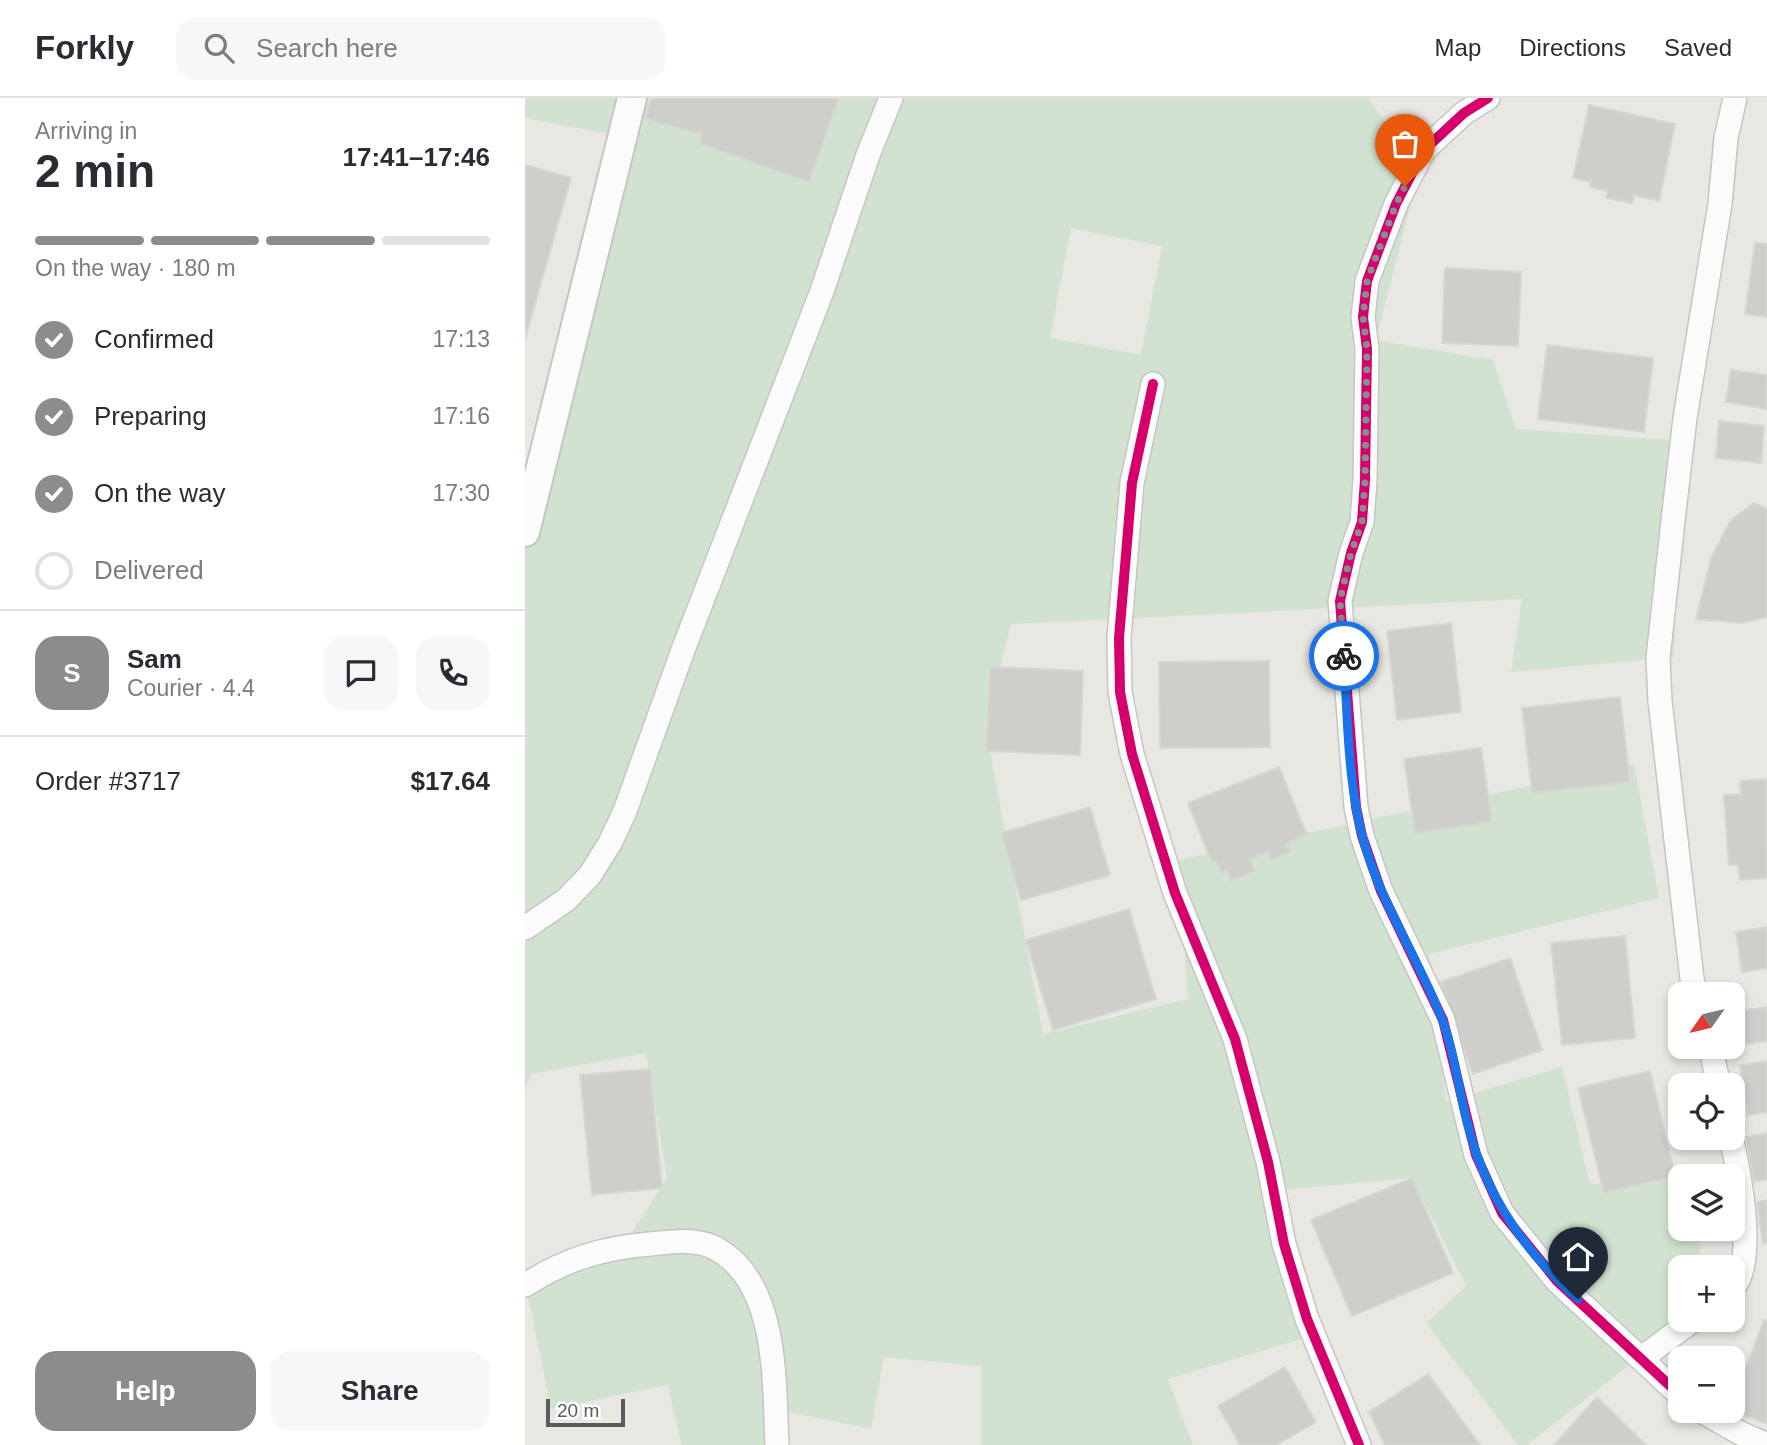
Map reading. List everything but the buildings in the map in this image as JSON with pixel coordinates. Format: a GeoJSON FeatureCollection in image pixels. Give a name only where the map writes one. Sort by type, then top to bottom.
{"type":"FeatureCollection","features":[{"type":"Feature","properties":{"kind":"street"},"geometry":{"type":"LineString","coordinates":[[525,532],[632,98]]}},
{"type":"Feature","properties":{"kind":"street"},"geometry":{"type":"LineString","coordinates":[[525,929],[566,900],[590,875],[610,843],[625,811],[683,650],[822,291],[867,155],[891,98]]}},
{"type":"Feature","properties":{"kind":"street"},"geometry":{"type":"LineString","coordinates":[[1488,98],[1464,113],[1424,150],[1396,204],[1367,281],[1363,317],[1367,362],[1362,522],[1351,553],[1340,600],[1356,807],[1362,836],[1381,891],[1443,1020],[1476,1155],[1502,1213],[1557,1281],[1668,1384]]}},
{"type":"Feature","properties":{"kind":"street"},"geometry":{"type":"LineString","coordinates":[[1693,982],[1660,701],[1658,658],[1685,418],[1720,204],[1726,138],[1735,98]]}},
{"type":"Feature","properties":{"kind":"street"},"geometry":{"type":"LineString","coordinates":[[1153,384],[1132,483],[1119,638],[1120,692],[1132,754],[1175,893],[1235,1039],[1268,1162],[1284,1244],[1307,1319],[1359,1445]]}},
{"type":"Feature","properties":{"kind":"street"},"geometry":{"type":"LineString","coordinates":[[1734,1150],[1740,1177],[1745,1255]]}},
{"type":"Feature","properties":{"kind":"street"},"geometry":{"type":"LineString","coordinates":[[525,1285],[559,1265],[595,1252],[627,1246],[686,1241],[712,1246],[737,1262],[754,1287],[765,1317],[771,1347],[778,1445]]}},
{"type":"Feature","properties":{"kind":"street"},"geometry":{"type":"LineString","coordinates":[[1641,1358],[1677,1332]]}},
{"type":"Feature","properties":{"kind":"street"},"geometry":{"type":"LineString","coordinates":[[1722,1423],[1767,1445]]}},
{"type":"Feature","properties":{"kind":"green space"},"geometry":{"type":"Polygon","coordinates":[[[525,98],[1368,98],[1420,169],[1376,340],[1493,360],[1516,429],[1679,441],[1674,657],[1511,672],[1522,599],[1011,624],[985,726],[1043,1034],[1188,999],[1178,860],[1634,764],[1659,898],[1429,954],[1446,1102],[1562,1067],[1590,1184],[1668,1178],[1668,1241],[1700,1241],[1699,1255],[1668,1255],[1668,1332],[1678,1332],[1628,1366],[1527,1445],[1518,1445],[1426,1323],[1466,1286],[1412,1178],[1266,1191],[1308,1337],[1168,1379],[1193,1445],[981,1445],[981,1366],[884,1357],[871,1429],[784,1411],[782,1445],[681,1445],[668,1385],[551,1409],[525,1270],[619,1253],[667,1178],[646,1053],[531,1074],[525,1090],[525,505],[620,136],[525,118],[525,98]],[[1071,228],[1050,338],[1141,355],[1162,246],[1071,228]]]}},
{"type":"Feature","properties":{"kind":"cycle path"},"geometry":{"type":"LineString","coordinates":[[1488,98],[1464,113],[1424,150],[1396,204],[1367,281],[1363,317],[1367,349],[1362,522],[1351,553],[1340,601],[1356,807],[1362,836],[1381,891],[1443,1020],[1476,1155],[1502,1213],[1557,1281],[1668,1384]]}},
{"type":"Feature","properties":{"kind":"cycle path"},"geometry":{"type":"LineString","coordinates":[[1153,384],[1132,483],[1119,638],[1120,692],[1132,754],[1175,893],[1235,1039],[1268,1162],[1284,1244],[1307,1319],[1359,1445]]}},
{"type":"Feature","properties":{"kind":"way so far"},"geometry":{"type":"LineString","coordinates":[[1344,656],[1340,600],[1351,553],[1362,522],[1365,481],[1367,349],[1363,317],[1367,281],[1405,186]]}},
{"type":"Feature","properties":{"kind":"route"},"geometry":{"type":"LineString","coordinates":[[1344,656],[1356,807],[1362,836],[1381,891],[1443,1020],[1476,1155],[1502,1213],[1557,1281],[1578,1299]]}}]}
